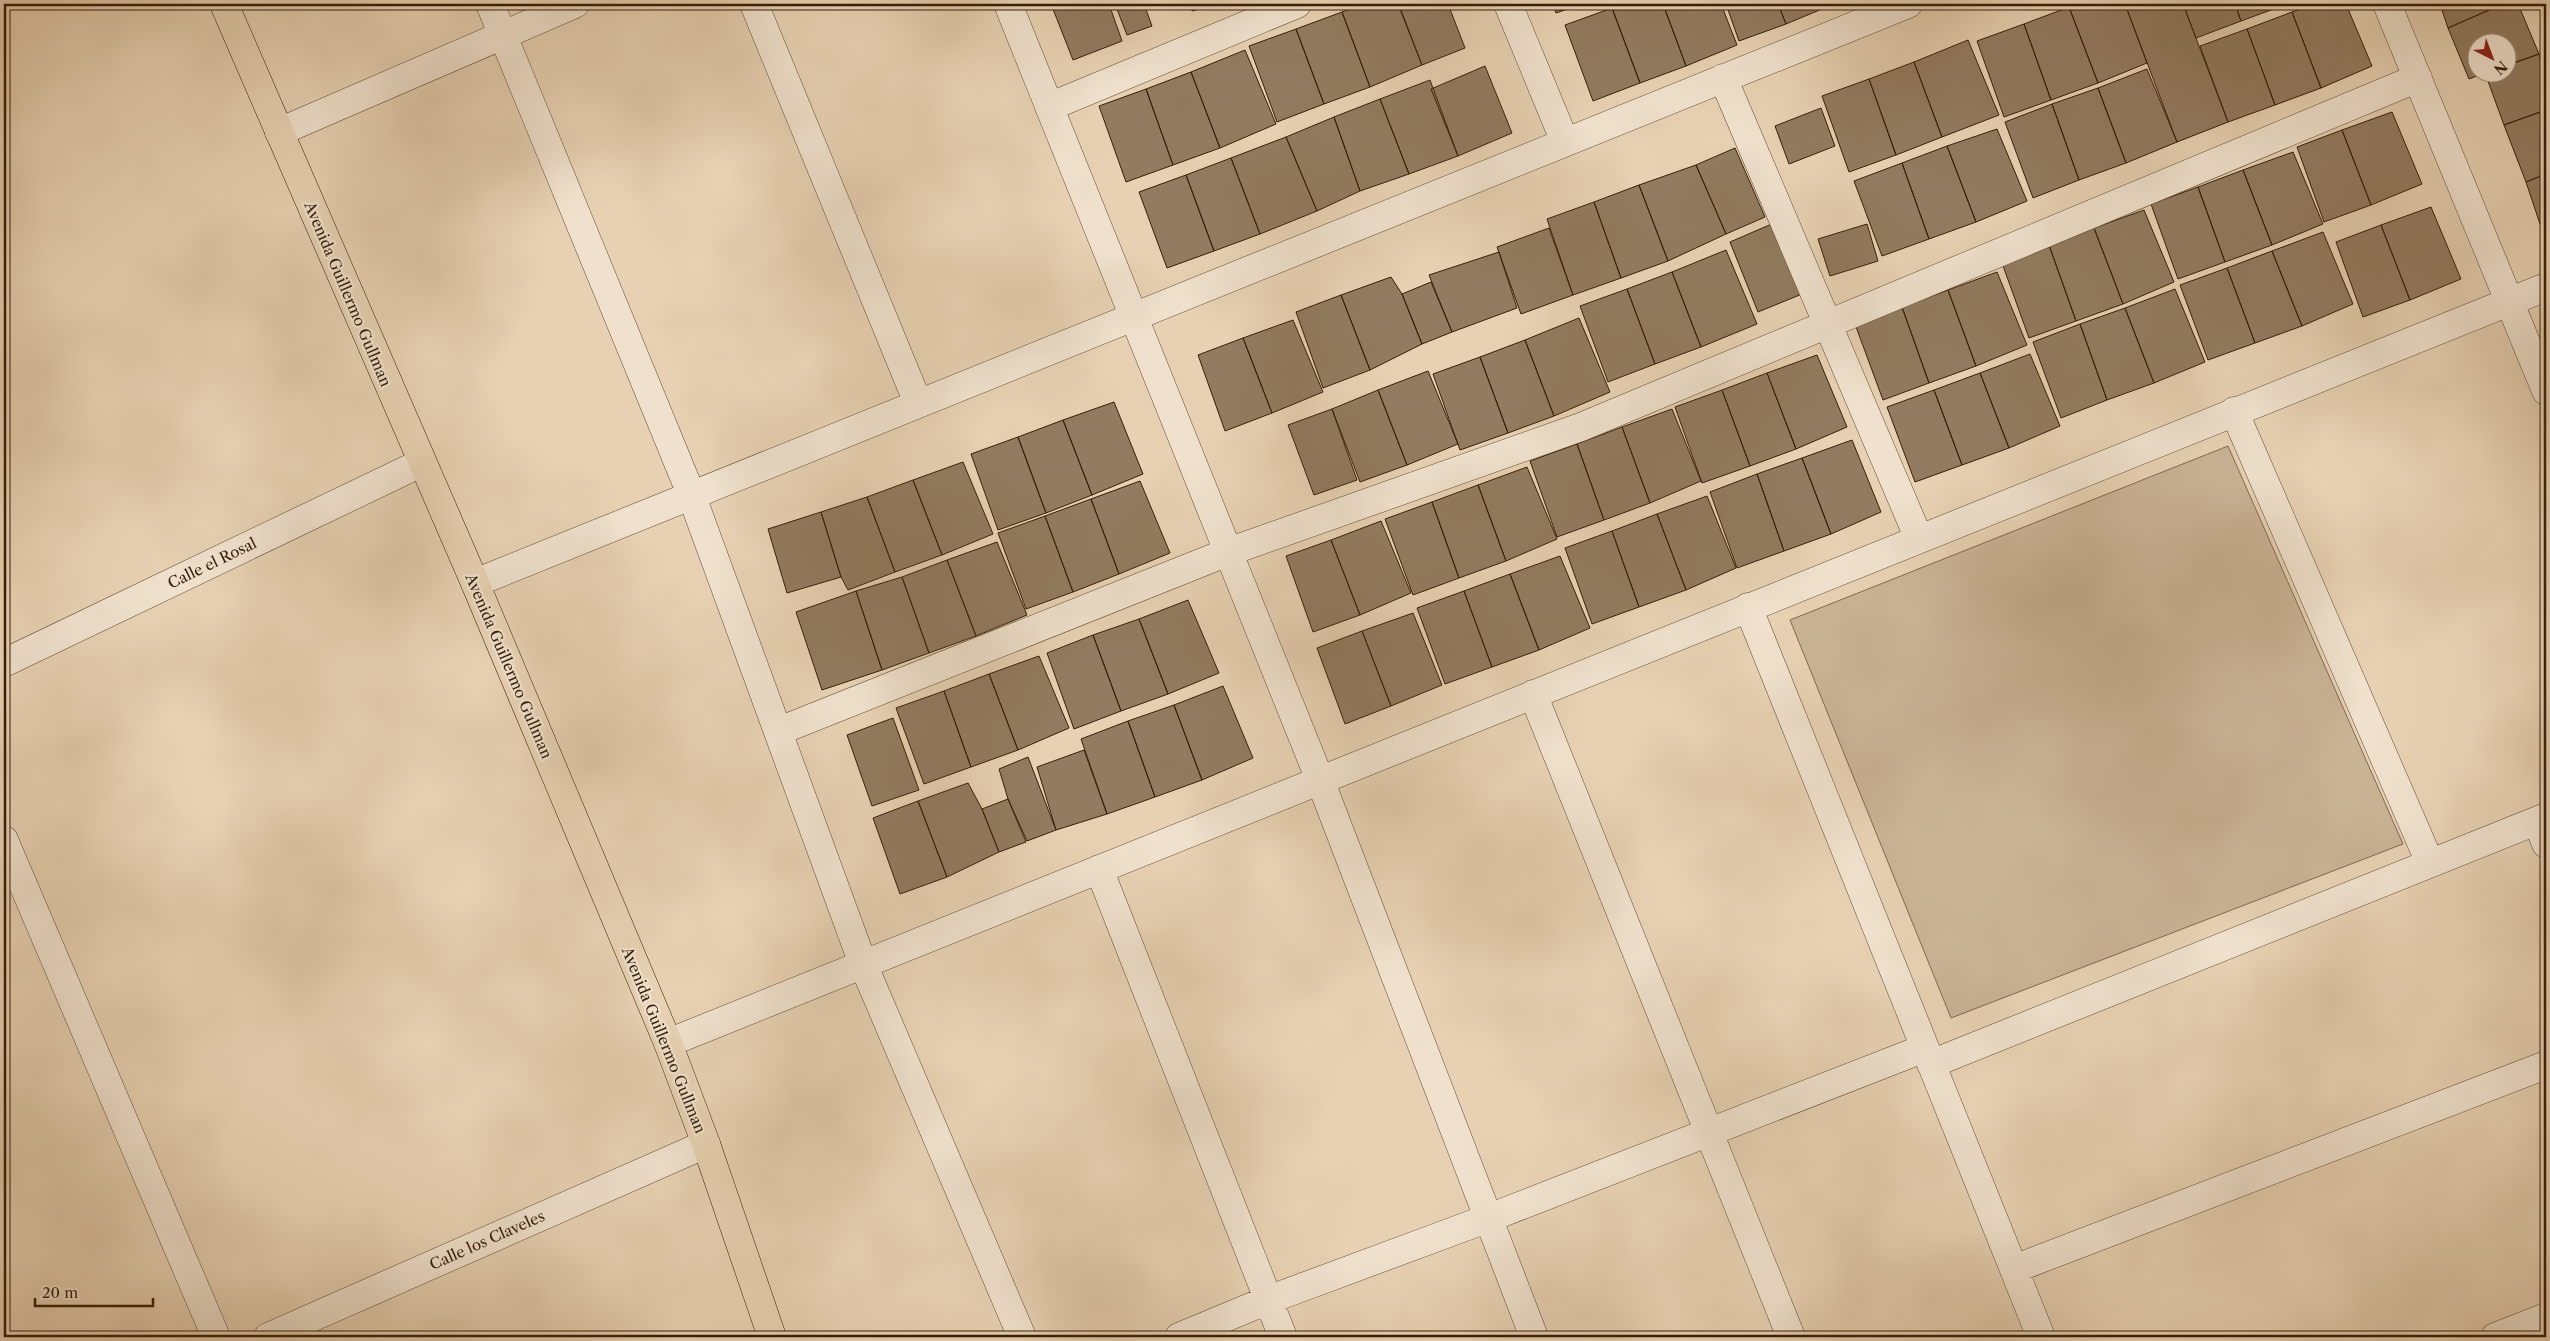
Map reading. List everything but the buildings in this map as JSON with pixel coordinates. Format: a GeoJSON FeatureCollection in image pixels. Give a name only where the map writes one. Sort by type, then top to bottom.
{"type":"FeatureCollection","features":[{"type":"Feature","properties":{"kind":"main road","name":"Avenida Guillermo Gullman"},"geometry":{"type":"LineString","coordinates":[[224,4],[421,463],[475,583],[668,1043],[706,1144],[772,1337]]}},
{"type":"Feature","properties":{"kind":"street"},"geometry":{"type":"LineString","coordinates":[[490,4],[691,494],[863,964],[1022,1337]]}},
{"type":"Feature","properties":{"kind":"street"},"geometry":{"type":"LineString","coordinates":[[279,132],[502,33],[575,4]]}},
{"type":"Feature","properties":{"kind":"street"},"geometry":{"type":"LineString","coordinates":[[754,4],[918,403]]}},
{"type":"Feature","properties":{"kind":"street"},"geometry":{"type":"LineString","coordinates":[[1008,4],[1320,780],[1534,1337]]}},
{"type":"Feature","properties":{"kind":"street"},"geometry":{"type":"LineString","coordinates":[[1049,107],[1297,4]]}},
{"type":"Feature","properties":{"kind":"street"},"geometry":{"type":"LineString","coordinates":[[1508,4],[1565,142]]}},
{"type":"Feature","properties":{"kind":"street"},"geometry":{"type":"LineString","coordinates":[[475,583],[691,494],[1908,4]]}},
{"type":"Feature","properties":{"kind":"street"},"geometry":{"type":"LineString","coordinates":[[2387,4],[2546,391]]}},
{"type":"Feature","properties":{"kind":"street"},"geometry":{"type":"LineString","coordinates":[[1724,78],[1919,538]]}},
{"type":"Feature","properties":{"kind":"street"},"geometry":{"type":"LineString","coordinates":[[779,731],[1228,552],[1581,427],[2418,78]]}},
{"type":"Feature","properties":{"kind":"street"},"geometry":{"type":"LineString","coordinates":[[668,1043],[2546,287]]}},
{"type":"Feature","properties":{"kind":"street"},"geometry":{"type":"LineString","coordinates":[[2234,411],[2430,863]]}},
{"type":"Feature","properties":{"kind":"street","name":"Calle el Rosal"},"geometry":{"type":"LineString","coordinates":[[4,663],[421,463]]}},
{"type":"Feature","properties":{"kind":"street"},"geometry":{"type":"LineString","coordinates":[[1748,607],[2041,1337]]}},
{"type":"Feature","properties":{"kind":"street"},"geometry":{"type":"LineString","coordinates":[[1533,694],[1791,1337]]}},
{"type":"Feature","properties":{"kind":"street"},"geometry":{"type":"LineString","coordinates":[[1179,1337],[1268,1300],[1489,1218],[1709,1132],[1928,1056],[2430,863],[2543,827]]}},
{"type":"Feature","properties":{"kind":"street"},"geometry":{"type":"LineString","coordinates":[[4,840],[216,1337]]}},
{"type":"Feature","properties":{"kind":"street"},"geometry":{"type":"LineString","coordinates":[[1099,869],[1283,1337]]}},
{"type":"Feature","properties":{"kind":"street"},"geometry":{"type":"LineString","coordinates":[[2014,1269],[2546,1065]]}},
{"type":"Feature","properties":{"kind":"street","name":"Calle los Claveles"},"geometry":{"type":"LineString","coordinates":[[268,1337],[706,1144]]}},
{"type":"Feature","properties":{"kind":"street"},"geometry":{"type":"LineString","coordinates":[[2495,1337],[2546,1317]]}},
{"type":"Feature","properties":{"kind":"shaded area"},"geometry":{"type":"Polygon","coordinates":[[[2228,446],[2403,844],[1951,1018],[1790,620],[2228,446]]]}}]}
